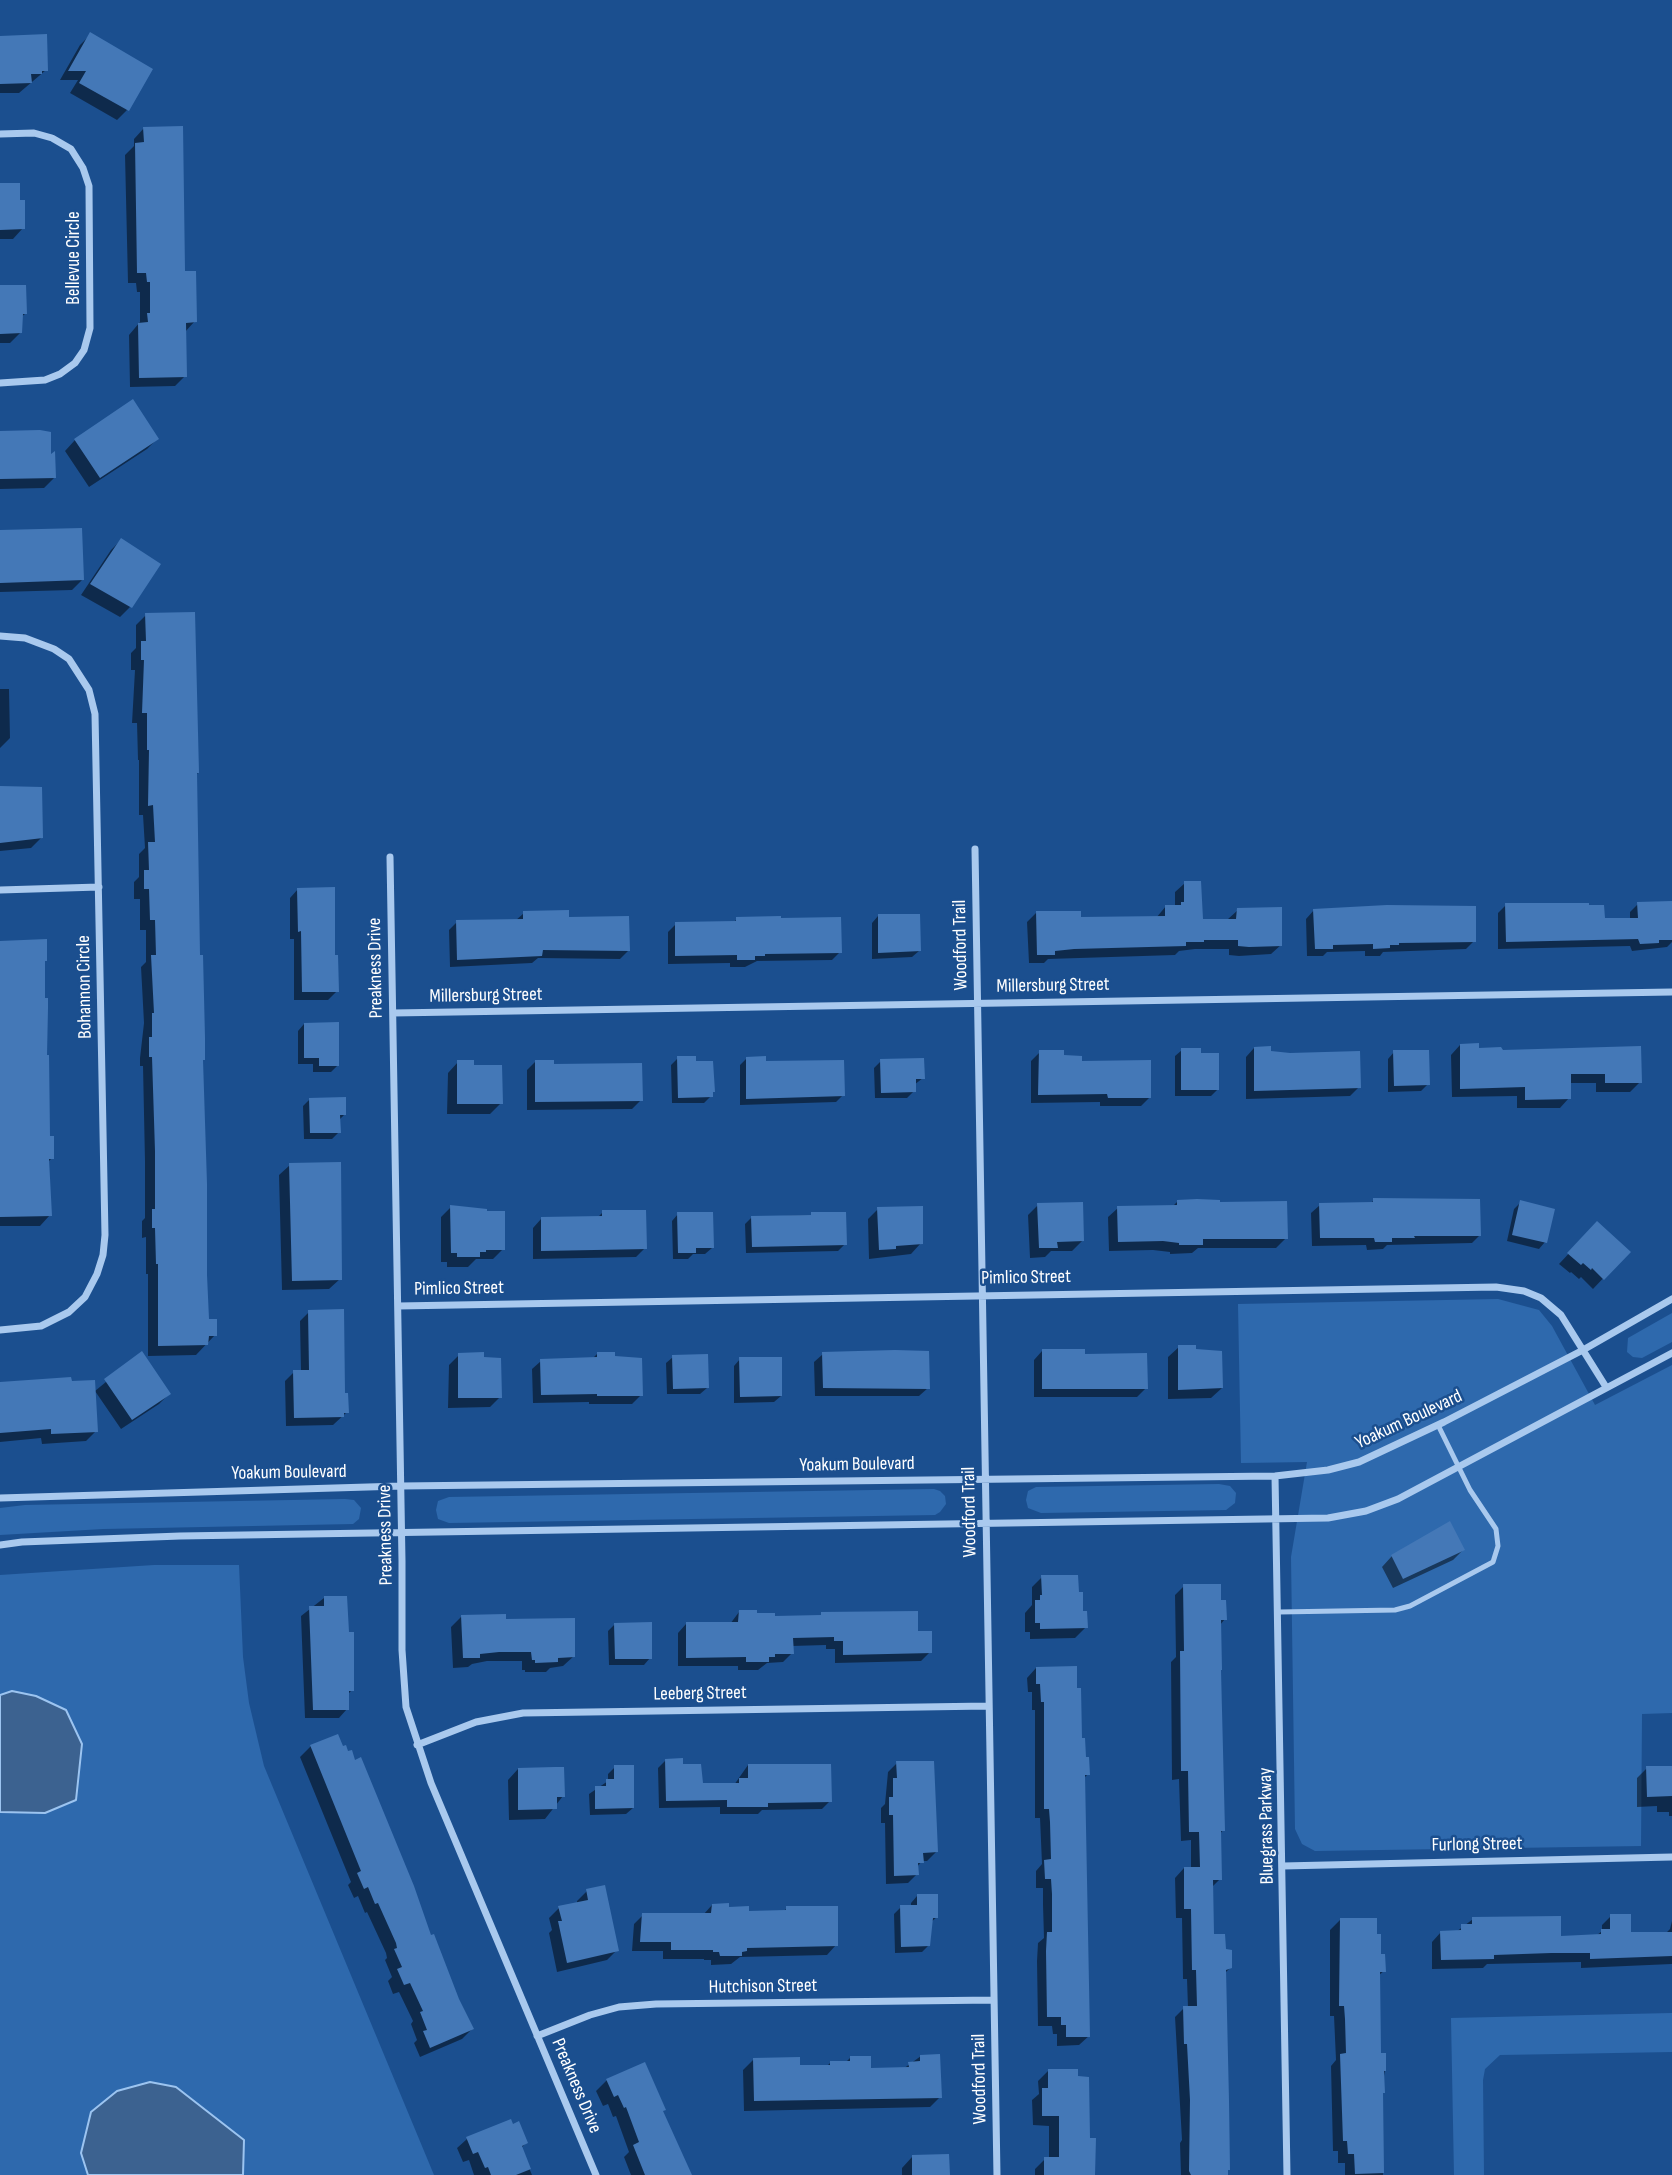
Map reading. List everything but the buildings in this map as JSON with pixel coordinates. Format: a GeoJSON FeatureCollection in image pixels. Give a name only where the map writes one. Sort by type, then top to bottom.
{"type":"FeatureCollection","features":[{"type":"Feature","properties":{"kind":"street","name":"Bellevue Circle"},"geometry":{"type":"LineString","coordinates":[[0,134],[34,133],[52,138],[71,149],[83,168],[89,186],[90,328],[84,349],[75,363],[60,374],[45,380],[0,383]]}},
{"type":"Feature","properties":{"kind":"street","name":"Bohannon Circle"},"geometry":{"type":"LineString","coordinates":[[0,636],[25,638],[54,649],[69,659],[89,690],[95,714],[105,1235],[97,1274],[85,1297],[69,1312],[41,1326],[0,1330]]}},
{"type":"Feature","properties":{"kind":"street","name":"Woodford Trail"},"geometry":{"type":"LineString","coordinates":[[975,849],[997,2175]]}},
{"type":"Feature","properties":{"kind":"street","name":"Preakness Drive"},"geometry":{"type":"LineString","coordinates":[[390,857],[402,1533],[402,1680],[406,1707],[431,1783],[596,2175]]}},
{"type":"Feature","properties":{"kind":"street"},"geometry":{"type":"LineString","coordinates":[[0,890],[99,887]]}},
{"type":"Feature","properties":{"kind":"street","name":"Millersburg Street"},"geometry":{"type":"LineString","coordinates":[[393,1013],[1672,992]]}},
{"type":"Feature","properties":{"kind":"street","name":"Pimlico Street"},"geometry":{"type":"LineString","coordinates":[[398,1306],[1496,1287],[1524,1291],[1541,1298],[1561,1315],[1606,1387]]}},
{"type":"Feature","properties":{"kind":"street","name":"Yoakum Boulevard"},"geometry":{"type":"LineString","coordinates":[[0,1498],[401,1486],[1275,1476],[1328,1470],[1359,1462],[1438,1425],[1583,1350],[1672,1299]]}},
{"type":"Feature","properties":{"kind":"street"},"geometry":{"type":"LineString","coordinates":[[0,1545],[180,1536],[1328,1518],[1366,1511],[1398,1499],[1672,1353]]}},
{"type":"Feature","properties":{"kind":"street","name":"Bluegrass Parkway"},"geometry":{"type":"LineString","coordinates":[[1275,1476],[1286,2175]]}},
{"type":"Feature","properties":{"kind":"street","name":"Leeberg Street"},"geometry":{"type":"LineString","coordinates":[[417,1745],[476,1721],[523,1713],[988,1706]]}},
{"type":"Feature","properties":{"kind":"street","name":"Furlong Street"},"geometry":{"type":"LineString","coordinates":[[1283,1866],[1672,1857]]}},
{"type":"Feature","properties":{"kind":"street","name":"Hutchison Street"},"geometry":{"type":"LineString","coordinates":[[537,2036],[590,2014],[631,2006],[994,2000]]}},
{"type":"Feature","properties":{"kind":"lane"},"geometry":{"type":"LineString","coordinates":[[1279,1612],[1395,1610],[1410,1606],[1493,1562],[1498,1546],[1496,1530],[1470,1490],[1438,1425]]}},
{"type":"Feature","properties":{"kind":"shaded area"},"geometry":{"type":"Polygon","coordinates":[[[1498,1299],[1539,1310],[1552,1326],[1595,1405],[1672,1365],[1672,1713],[1642,1714],[1641,1846],[1315,1851],[1302,1844],[1295,1829],[1291,1557],[1307,1462],[1241,1463],[1238,1304],[1498,1299]]]}},
{"type":"Feature","properties":{"kind":"shaded area"},"geometry":{"type":"Polygon","coordinates":[[[1672,1313],[1672,1342],[1642,1358],[1633,1357],[1627,1352],[1628,1338],[1672,1313]]]}},
{"type":"Feature","properties":{"kind":"shaded area"},"geometry":{"type":"Polygon","coordinates":[[[1230,1486],[1236,1493],[1235,1503],[1226,1510],[1041,1513],[1028,1508],[1026,1500],[1028,1491],[1036,1487],[1230,1486]]]}},
{"type":"Feature","properties":{"kind":"shaded area"},"geometry":{"type":"Polygon","coordinates":[[[934,1489],[945,1496],[946,1504],[935,1515],[449,1523],[438,1519],[436,1510],[438,1501],[449,1497],[934,1489]]]}},
{"type":"Feature","properties":{"kind":"shaded area"},"geometry":{"type":"Polygon","coordinates":[[[354,1500],[361,1508],[359,1519],[353,1524],[103,1529],[0,1535],[0,1508],[25,1505],[354,1500]]]}},
{"type":"Feature","properties":{"kind":"shaded area"},"geometry":{"type":"Polygon","coordinates":[[[154,1565],[239,1565],[243,1657],[249,1703],[264,1766],[434,2175],[0,2175],[0,1575],[154,1565]]]}},
{"type":"Feature","properties":{"kind":"shaded area"},"geometry":{"type":"Polygon","coordinates":[[[12,1691],[36,1696],[66,1710],[82,1744],[76,1800],[45,1813],[0,1812],[0,1695],[12,1691]]]}},
{"type":"Feature","properties":{"kind":"shaded area"},"geometry":{"type":"Polygon","coordinates":[[[1672,2013],[1672,2052],[1500,2055],[1485,2069],[1483,2080],[1484,2175],[1454,2175],[1451,2018],[1672,2013]]]}},
{"type":"Feature","properties":{"kind":"shaded area"},"geometry":{"type":"Polygon","coordinates":[[[150,2082],[176,2087],[244,2140],[243,2175],[88,2175],[81,2153],[91,2112],[117,2091],[150,2082]]]}}]}
